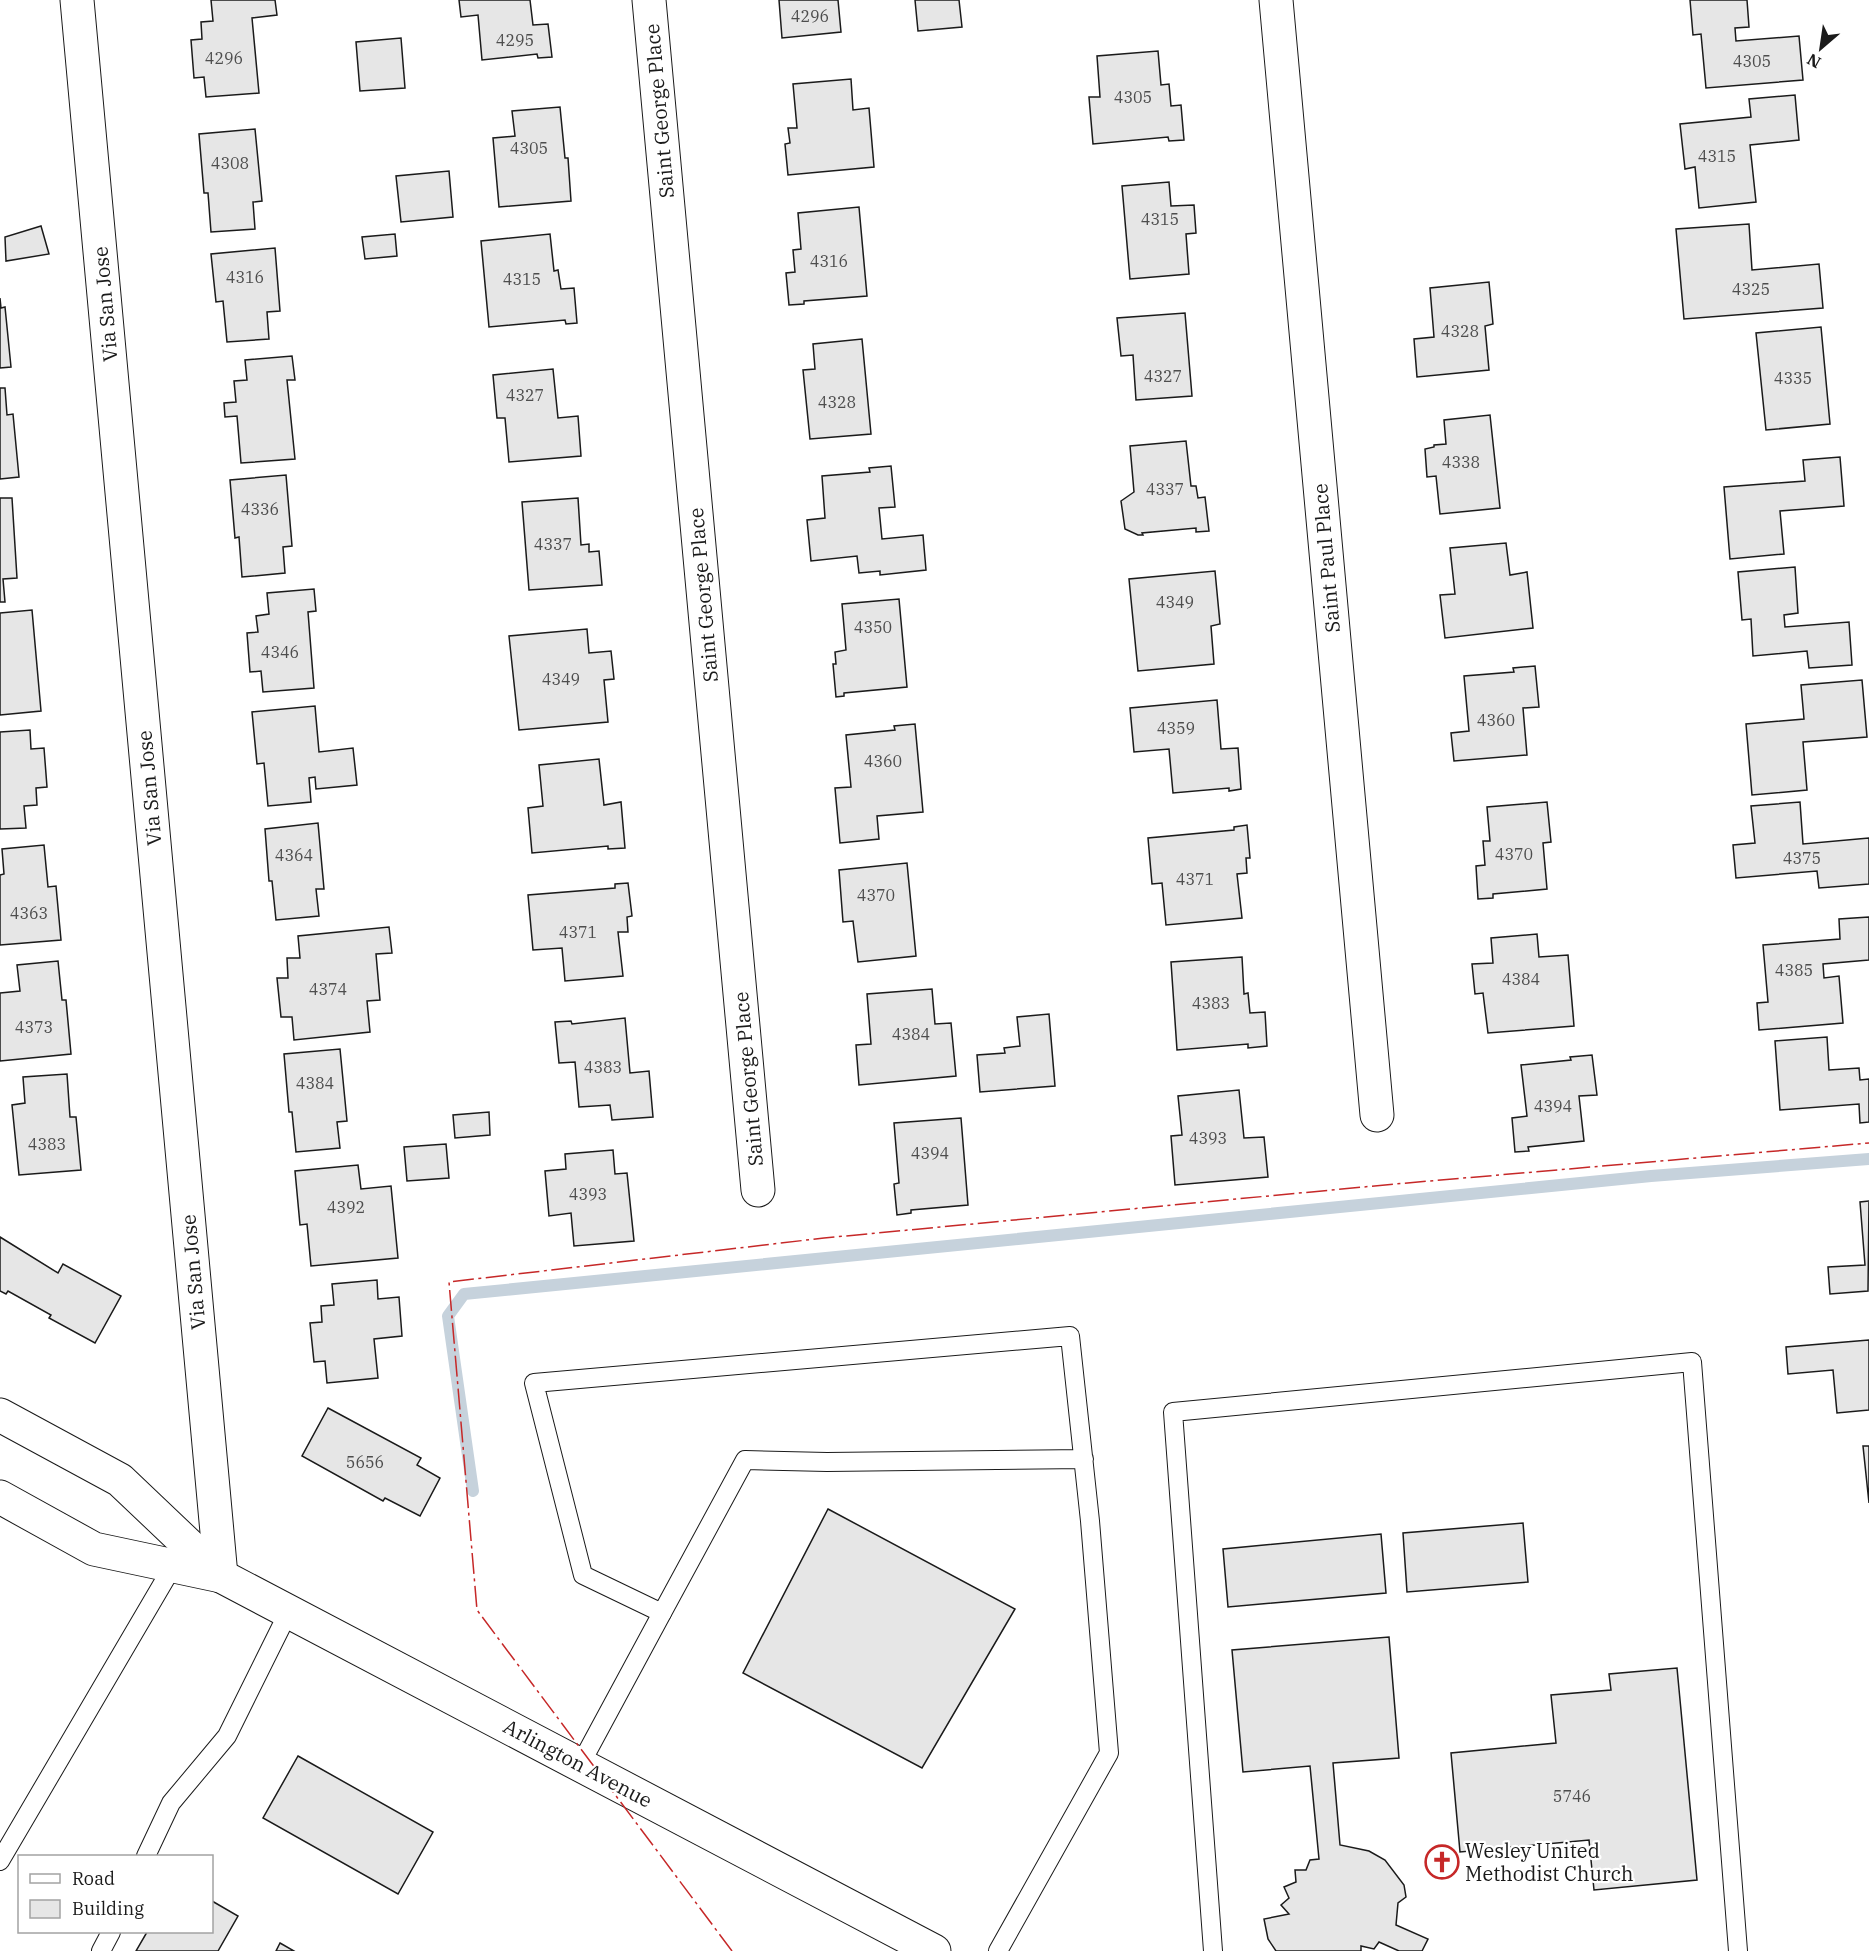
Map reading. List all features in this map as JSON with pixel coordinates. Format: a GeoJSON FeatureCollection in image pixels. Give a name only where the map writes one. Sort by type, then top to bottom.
{"type":"FeatureCollection","features":[{"type":"Feature","properties":{"kind":"street","name":"Via San Jose"},"geometry":{"type":"LineString","coordinates":[[77,0],[221,1576]]}},
{"type":"Feature","properties":{"kind":"street","name":"Saint George Place"},"geometry":{"type":"LineString","coordinates":[[649,0],[758,1190]]}},
{"type":"Feature","properties":{"kind":"street","name":"Saint Paul Place"},"geometry":{"type":"LineString","coordinates":[[1276,0],[1377,1115]]}},
{"type":"Feature","properties":{"kind":"street","name":"Arlington Avenue"},"geometry":{"type":"LineString","coordinates":[[0,1415],[120,1480],[221,1576]]}},
{"type":"Feature","properties":{"kind":"street","name":"Arlington Avenue"},"geometry":{"type":"LineString","coordinates":[[0,1497],[94,1549],[221,1576],[934,1951]]}},
{"type":"Feature","properties":{"kind":"lane"},"geometry":{"type":"LineString","coordinates":[[662,1613],[583,1575],[534,1383],[1070,1336],[1084,1459],[1109,1753],[999,1951]]}},
{"type":"Feature","properties":{"kind":"lane"},"geometry":{"type":"LineString","coordinates":[[1212,1951],[1173,1412],[1692,1362],[1738,1951]]}},
{"type":"Feature","properties":{"kind":"lane"},"geometry":{"type":"LineString","coordinates":[[580,1765],[746,1460],[826,1462],[1084,1459]]}},
{"type":"Feature","properties":{"kind":"lane"},"geometry":{"type":"LineString","coordinates":[[0,1861],[173,1566]]}},
{"type":"Feature","properties":{"kind":"lane"},"geometry":{"type":"LineString","coordinates":[[147,1855],[171,1803],[227,1736],[289,1611]]}},
{"type":"Feature","properties":{"kind":"lane"},"geometry":{"type":"LineString","coordinates":[[101,1951],[110,1933]]}},
{"type":"Feature","properties":{"kind":"building"},"geometry":{"type":"Polygon","coordinates":[[[211,0],[275,0],[277,15],[252,18],[259,93],[206,97],[204,77],[194,78],[191,40],[202,39],[201,22],[213,21],[211,0]]]}},
{"type":"Feature","properties":{"kind":"building"},"geometry":{"type":"Polygon","coordinates":[[[459,0],[530,0],[533,25],[548,24],[552,57],[538,58],[537,54],[482,60],[478,15],[461,17],[459,0]]]}},
{"type":"Feature","properties":{"kind":"building"},"geometry":{"type":"Polygon","coordinates":[[[779,0],[838,0],[841,32],[782,38],[779,0]]]}},
{"type":"Feature","properties":{"kind":"building"},"geometry":{"type":"Polygon","coordinates":[[[915,0],[959,0],[962,27],[918,31],[915,0]]]}},
{"type":"Feature","properties":{"kind":"building"},"geometry":{"type":"Polygon","coordinates":[[[1690,0],[1747,0],[1749,27],[1735,28],[1736,41],[1799,36],[1803,80],[1706,88],[1701,34],[1693,35],[1690,0]]]}},
{"type":"Feature","properties":{"kind":"building"},"geometry":{"type":"Polygon","coordinates":[[[401,38],[405,88],[360,91],[356,42],[401,38]]]}},
{"type":"Feature","properties":{"kind":"building"},"geometry":{"type":"Polygon","coordinates":[[[1158,51],[1161,85],[1169,84],[1171,106],[1181,105],[1184,140],[1169,141],[1168,137],[1093,144],[1089,97],[1100,97],[1097,56],[1158,51]]]}},
{"type":"Feature","properties":{"kind":"building"},"geometry":{"type":"Polygon","coordinates":[[[851,79],[853,110],[869,108],[874,167],[788,175],[785,144],[790,143],[788,128],[797,128],[793,84],[851,79]]]}},
{"type":"Feature","properties":{"kind":"building"},"geometry":{"type":"Polygon","coordinates":[[[1795,95],[1799,140],[1750,145],[1756,202],[1699,208],[1695,167],[1685,169],[1680,124],[1751,117],[1749,99],[1795,95]]]}},
{"type":"Feature","properties":{"kind":"building"},"geometry":{"type":"Polygon","coordinates":[[[560,107],[565,158],[568,158],[571,201],[499,207],[493,138],[515,136],[512,111],[560,107]]]}},
{"type":"Feature","properties":{"kind":"building"},"geometry":{"type":"Polygon","coordinates":[[[255,129],[262,201],[253,202],[255,229],[211,232],[208,193],[204,193],[199,134],[255,129]]]}},
{"type":"Feature","properties":{"kind":"building"},"geometry":{"type":"Polygon","coordinates":[[[449,171],[453,217],[401,222],[396,176],[449,171]]]}},
{"type":"Feature","properties":{"kind":"building"},"geometry":{"type":"Polygon","coordinates":[[[1169,182],[1171,206],[1194,205],[1196,233],[1186,234],[1189,274],[1130,279],[1122,186],[1169,182]]]}},
{"type":"Feature","properties":{"kind":"building"},"geometry":{"type":"Polygon","coordinates":[[[859,207],[867,296],[804,301],[804,304],[789,305],[786,273],[795,272],[793,250],[801,249],[798,213],[859,207]]]}},
{"type":"Feature","properties":{"kind":"building"},"geometry":{"type":"Polygon","coordinates":[[[1749,224],[1752,270],[1819,264],[1823,308],[1684,319],[1676,229],[1749,224]]]}},
{"type":"Feature","properties":{"kind":"building"},"geometry":{"type":"Polygon","coordinates":[[[41,226],[49,254],[6,261],[5,237],[41,226]]]}},
{"type":"Feature","properties":{"kind":"building"},"geometry":{"type":"Polygon","coordinates":[[[395,234],[397,256],[365,259],[362,237],[395,234]]]}},
{"type":"Feature","properties":{"kind":"building"},"geometry":{"type":"Polygon","coordinates":[[[550,234],[554,271],[558,270],[561,289],[574,288],[577,323],[566,324],[565,320],[489,327],[481,241],[550,234]]]}},
{"type":"Feature","properties":{"kind":"building"},"geometry":{"type":"Polygon","coordinates":[[[275,248],[280,311],[267,312],[269,339],[227,342],[223,301],[216,302],[211,254],[275,248]]]}},
{"type":"Feature","properties":{"kind":"building"},"geometry":{"type":"Polygon","coordinates":[[[1489,282],[1493,324],[1485,326],[1489,370],[1417,377],[1414,339],[1434,337],[1430,288],[1489,282]]]}},
{"type":"Feature","properties":{"kind":"building"},"geometry":{"type":"Polygon","coordinates":[[[0,298],[1,308],[5,307],[11,367],[0,368],[0,298]]]}},
{"type":"Feature","properties":{"kind":"building"},"geometry":{"type":"Polygon","coordinates":[[[1185,313],[1192,396],[1136,400],[1133,355],[1121,356],[1117,318],[1185,313]]]}},
{"type":"Feature","properties":{"kind":"building"},"geometry":{"type":"Polygon","coordinates":[[[1821,327],[1830,424],[1766,430],[1756,333],[1821,327]]]}},
{"type":"Feature","properties":{"kind":"building"},"geometry":{"type":"Polygon","coordinates":[[[862,339],[871,434],[810,439],[803,370],[815,369],[813,344],[862,339]]]}},
{"type":"Feature","properties":{"kind":"building"},"geometry":{"type":"Polygon","coordinates":[[[292,356],[295,380],[287,380],[295,459],[241,463],[237,416],[225,417],[224,403],[236,402],[234,381],[247,380],[245,360],[292,356]]]}},
{"type":"Feature","properties":{"kind":"building"},"geometry":{"type":"Polygon","coordinates":[[[553,369],[558,418],[578,416],[581,456],[509,462],[505,418],[497,418],[493,375],[553,369]]]}},
{"type":"Feature","properties":{"kind":"building"},"geometry":{"type":"Polygon","coordinates":[[[0,388],[5,388],[7,415],[13,414],[19,477],[0,479],[0,388]]]}},
{"type":"Feature","properties":{"kind":"building"},"geometry":{"type":"Polygon","coordinates":[[[1490,415],[1500,508],[1440,514],[1436,476],[1427,477],[1425,449],[1434,447],[1434,445],[1446,444],[1444,420],[1490,415]]]}},
{"type":"Feature","properties":{"kind":"building"},"geometry":{"type":"Polygon","coordinates":[[[1186,441],[1191,486],[1196,486],[1198,498],[1205,497],[1209,531],[1196,532],[1196,528],[1138,535],[1125,529],[1121,501],[1134,492],[1130,446],[1186,441]]]}},
{"type":"Feature","properties":{"kind":"building"},"geometry":{"type":"Polygon","coordinates":[[[1840,457],[1844,506],[1780,511],[1784,554],[1730,559],[1724,487],[1805,481],[1803,460],[1840,457]]]}},
{"type":"Feature","properties":{"kind":"building"},"geometry":{"type":"Polygon","coordinates":[[[891,466],[895,507],[879,508],[882,539],[923,535],[926,570],[880,575],[880,571],[859,573],[857,556],[811,561],[807,520],[825,518],[822,476],[870,472],[869,468],[891,466]]]}},
{"type":"Feature","properties":{"kind":"building"},"geometry":{"type":"Polygon","coordinates":[[[286,475],[292,546],[283,547],[285,573],[242,577],[239,537],[235,538],[230,480],[286,475]]]}},
{"type":"Feature","properties":{"kind":"building"},"geometry":{"type":"Polygon","coordinates":[[[0,498],[12,498],[17,578],[3,579],[5,602],[0,602],[0,498]]]}},
{"type":"Feature","properties":{"kind":"building"},"geometry":{"type":"Polygon","coordinates":[[[578,498],[581,545],[589,544],[589,552],[599,551],[602,585],[529,590],[522,502],[578,498]]]}},
{"type":"Feature","properties":{"kind":"building"},"geometry":{"type":"Polygon","coordinates":[[[1506,543],[1510,575],[1527,572],[1533,628],[1445,638],[1440,595],[1455,594],[1450,548],[1506,543]]]}},
{"type":"Feature","properties":{"kind":"building"},"geometry":{"type":"Polygon","coordinates":[[[1795,567],[1798,613],[1784,615],[1785,627],[1849,622],[1852,665],[1809,668],[1807,651],[1753,656],[1751,619],[1742,620],[1738,572],[1795,567]]]}},
{"type":"Feature","properties":{"kind":"building"},"geometry":{"type":"Polygon","coordinates":[[[1215,571],[1220,624],[1211,626],[1214,664],[1138,671],[1129,579],[1215,571]]]}},
{"type":"Feature","properties":{"kind":"building"},"geometry":{"type":"Polygon","coordinates":[[[314,589],[316,611],[308,612],[314,688],[263,692],[261,671],[250,672],[247,633],[258,632],[256,616],[269,614],[267,593],[314,589]]]}},
{"type":"Feature","properties":{"kind":"building"},"geometry":{"type":"Polygon","coordinates":[[[899,599],[907,687],[844,693],[844,696],[836,697],[833,664],[836,664],[835,652],[846,650],[842,604],[899,599]]]}},
{"type":"Feature","properties":{"kind":"building"},"geometry":{"type":"Polygon","coordinates":[[[32,610],[41,711],[0,715],[0,613],[32,610]]]}},
{"type":"Feature","properties":{"kind":"building"},"geometry":{"type":"Polygon","coordinates":[[[587,629],[589,653],[611,651],[614,679],[604,680],[608,722],[519,730],[509,636],[587,629]]]}},
{"type":"Feature","properties":{"kind":"building"},"geometry":{"type":"Polygon","coordinates":[[[1535,666],[1539,707],[1523,708],[1527,755],[1454,761],[1451,733],[1469,731],[1464,676],[1514,672],[1513,668],[1535,666]]]}},
{"type":"Feature","properties":{"kind":"building"},"geometry":{"type":"Polygon","coordinates":[[[1862,680],[1867,737],[1803,742],[1807,790],[1752,795],[1746,724],[1804,719],[1801,685],[1862,680]]]}},
{"type":"Feature","properties":{"kind":"building"},"geometry":{"type":"Polygon","coordinates":[[[1217,700],[1221,749],[1238,748],[1241,789],[1173,793],[1169,749],[1134,752],[1130,708],[1217,700]]]}},
{"type":"Feature","properties":{"kind":"building"},"geometry":{"type":"Polygon","coordinates":[[[315,706],[319,752],[353,748],[357,785],[316,789],[315,777],[309,778],[311,802],[268,806],[264,763],[257,764],[252,712],[315,706]]]}},
{"type":"Feature","properties":{"kind":"building"},"geometry":{"type":"Polygon","coordinates":[[[915,724],[923,812],[877,816],[879,839],[840,843],[835,788],[851,787],[846,735],[895,730],[894,726],[915,724]]]}},
{"type":"Feature","properties":{"kind":"building"},"geometry":{"type":"Polygon","coordinates":[[[30,730],[31,749],[44,748],[47,787],[36,788],[37,805],[24,806],[26,828],[0,829],[0,732],[30,730]]]}},
{"type":"Feature","properties":{"kind":"building"},"geometry":{"type":"Polygon","coordinates":[[[599,759],[604,805],[621,802],[625,848],[608,849],[608,846],[532,853],[528,808],[543,806],[539,765],[599,759]]]}},
{"type":"Feature","properties":{"kind":"building"},"geometry":{"type":"Polygon","coordinates":[[[1547,802],[1551,842],[1543,843],[1547,889],[1493,894],[1493,898],[1478,899],[1476,866],[1485,865],[1483,841],[1490,841],[1487,807],[1547,802]]]}},
{"type":"Feature","properties":{"kind":"building"},"geometry":{"type":"Polygon","coordinates":[[[1800,802],[1803,844],[1869,838],[1869,884],[1819,888],[1817,871],[1736,878],[1733,845],[1755,843],[1751,806],[1800,802]]]}},
{"type":"Feature","properties":{"kind":"building"},"geometry":{"type":"Polygon","coordinates":[[[318,823],[324,889],[316,889],[319,916],[276,920],[272,881],[269,881],[265,829],[318,823]]]}},
{"type":"Feature","properties":{"kind":"building"},"geometry":{"type":"Polygon","coordinates":[[[1247,825],[1250,858],[1246,858],[1247,873],[1237,874],[1242,918],[1166,925],[1162,883],[1152,884],[1148,838],[1234,830],[1234,827],[1247,825]]]}},
{"type":"Feature","properties":{"kind":"building"},"geometry":{"type":"Polygon","coordinates":[[[44,845],[48,887],[56,886],[61,940],[0,945],[0,875],[4,874],[2,849],[44,845]]]}},
{"type":"Feature","properties":{"kind":"building"},"geometry":{"type":"Polygon","coordinates":[[[907,863],[916,956],[858,962],[853,921],[843,922],[839,870],[907,863]]]}},
{"type":"Feature","properties":{"kind":"building"},"geometry":{"type":"Polygon","coordinates":[[[628,883],[632,916],[627,917],[628,932],[618,932],[623,976],[565,981],[562,948],[533,950],[528,895],[615,888],[615,884],[628,883]]]}},
{"type":"Feature","properties":{"kind":"building"},"geometry":{"type":"Polygon","coordinates":[[[1869,917],[1869,960],[1823,964],[1824,978],[1839,976],[1843,1023],[1759,1030],[1757,1003],[1768,1002],[1763,945],[1840,939],[1839,919],[1869,917]]]}},
{"type":"Feature","properties":{"kind":"building"},"geometry":{"type":"Polygon","coordinates":[[[389,927],[392,953],[376,954],[380,1000],[367,1001],[370,1032],[294,1040],[292,1017],[281,1017],[277,978],[288,978],[287,958],[300,958],[298,936],[389,927]]]}},
{"type":"Feature","properties":{"kind":"building"},"geometry":{"type":"Polygon","coordinates":[[[1537,934],[1539,957],[1568,955],[1574,1026],[1488,1033],[1483,993],[1475,994],[1472,964],[1493,963],[1491,938],[1537,934]]]}},
{"type":"Feature","properties":{"kind":"building"},"geometry":{"type":"Polygon","coordinates":[[[1242,957],[1244,994],[1248,993],[1250,1013],[1265,1012],[1267,1046],[1248,1048],[1248,1044],[1177,1050],[1171,962],[1242,957]]]}},
{"type":"Feature","properties":{"kind":"building"},"geometry":{"type":"Polygon","coordinates":[[[58,961],[62,1000],[66,1000],[71,1054],[0,1061],[0,993],[20,991],[17,965],[58,961]]]}},
{"type":"Feature","properties":{"kind":"building"},"geometry":{"type":"Polygon","coordinates":[[[932,989],[935,1024],[951,1023],[956,1076],[859,1085],[856,1045],[871,1044],[867,994],[932,989]]]}},
{"type":"Feature","properties":{"kind":"building"},"geometry":{"type":"Polygon","coordinates":[[[1049,1014],[1055,1086],[980,1092],[977,1055],[1005,1053],[1004,1048],[1020,1046],[1017,1017],[1049,1014]]]}},
{"type":"Feature","properties":{"kind":"building"},"geometry":{"type":"Polygon","coordinates":[[[625,1018],[630,1073],[649,1071],[653,1117],[612,1120],[610,1105],[579,1107],[575,1062],[559,1063],[555,1022],[571,1021],[572,1024],[625,1018]]]}},
{"type":"Feature","properties":{"kind":"building"},"geometry":{"type":"Polygon","coordinates":[[[1827,1037],[1829,1070],[1859,1068],[1860,1080],[1869,1079],[1869,1122],[1860,1123],[1859,1104],[1780,1110],[1775,1041],[1827,1037]]]}},
{"type":"Feature","properties":{"kind":"building"},"geometry":{"type":"Polygon","coordinates":[[[340,1049],[347,1121],[337,1122],[340,1148],[296,1152],[292,1112],[289,1112],[284,1054],[340,1049]]]}},
{"type":"Feature","properties":{"kind":"building"},"geometry":{"type":"Polygon","coordinates":[[[1592,1055],[1597,1095],[1579,1096],[1584,1141],[1528,1147],[1529,1151],[1515,1152],[1512,1118],[1527,1116],[1521,1065],[1571,1060],[1570,1057],[1592,1055]]]}},
{"type":"Feature","properties":{"kind":"building"},"geometry":{"type":"Polygon","coordinates":[[[67,1074],[70,1117],[76,1117],[81,1170],[19,1175],[12,1105],[25,1103],[23,1077],[67,1074]]]}},
{"type":"Feature","properties":{"kind":"building"},"geometry":{"type":"Polygon","coordinates":[[[1239,1090],[1244,1138],[1264,1137],[1268,1177],[1175,1185],[1171,1136],[1182,1135],[1178,1096],[1239,1090]]]}},
{"type":"Feature","properties":{"kind":"building"},"geometry":{"type":"Polygon","coordinates":[[[489,1112],[490,1135],[455,1138],[453,1115],[489,1112]]]}},
{"type":"Feature","properties":{"kind":"building"},"geometry":{"type":"Polygon","coordinates":[[[961,1118],[968,1205],[911,1210],[911,1213],[897,1215],[894,1184],[899,1183],[894,1123],[961,1118]]]}},
{"type":"Feature","properties":{"kind":"building"},"geometry":{"type":"Polygon","coordinates":[[[446,1144],[449,1178],[407,1181],[404,1147],[446,1144]]]}},
{"type":"Feature","properties":{"kind":"building"},"geometry":{"type":"Polygon","coordinates":[[[613,1150],[615,1174],[627,1173],[634,1241],[574,1246],[571,1213],[549,1216],[545,1171],[566,1169],[565,1154],[613,1150]]]}},
{"type":"Feature","properties":{"kind":"building"},"geometry":{"type":"Polygon","coordinates":[[[358,1165],[361,1189],[391,1186],[398,1258],[311,1266],[307,1224],[300,1225],[295,1171],[358,1165]]]}},
{"type":"Feature","properties":{"kind":"building"},"geometry":{"type":"Polygon","coordinates":[[[1869,1201],[1868,1291],[1830,1294],[1828,1267],[1865,1265],[1860,1202],[1869,1201]]]}},
{"type":"Feature","properties":{"kind":"building"},"geometry":{"type":"Polygon","coordinates":[[[0,1237],[58,1273],[63,1264],[121,1296],[95,1343],[49,1318],[51,1315],[8,1291],[6,1294],[0,1291],[0,1237]]]}},
{"type":"Feature","properties":{"kind":"building"},"geometry":{"type":"Polygon","coordinates":[[[377,1280],[378,1299],[399,1297],[402,1336],[374,1339],[378,1378],[327,1383],[325,1361],[314,1362],[310,1323],[322,1322],[321,1306],[334,1305],[332,1284],[377,1280]]]}},
{"type":"Feature","properties":{"kind":"building"},"geometry":{"type":"Polygon","coordinates":[[[1869,1340],[1869,1410],[1837,1413],[1833,1370],[1788,1374],[1786,1347],[1869,1340]]]}},
{"type":"Feature","properties":{"kind":"building"},"geometry":{"type":"Polygon","coordinates":[[[328,1408],[421,1458],[417,1465],[440,1478],[420,1516],[385,1498],[383,1501],[302,1456],[328,1408]]]}},
{"type":"Feature","properties":{"kind":"building"},"geometry":{"type":"Polygon","coordinates":[[[1863,1446],[1869,1446],[1869,1503],[1863,1446]]]}},
{"type":"Feature","properties":{"kind":"building"},"geometry":{"type":"Polygon","coordinates":[[[828,1509],[1015,1609],[922,1768],[743,1673],[828,1509]]]}},
{"type":"Feature","properties":{"kind":"building"},"geometry":{"type":"Polygon","coordinates":[[[1523,1523],[1528,1582],[1407,1592],[1403,1533],[1523,1523]]]}},
{"type":"Feature","properties":{"kind":"building"},"geometry":{"type":"Polygon","coordinates":[[[1381,1534],[1386,1593],[1228,1607],[1223,1549],[1381,1534]]]}},
{"type":"Feature","properties":{"kind":"building"},"geometry":{"type":"Polygon","coordinates":[[[1389,1637],[1399,1758],[1333,1763],[1340,1845],[1369,1851],[1385,1860],[1404,1885],[1406,1897],[1398,1903],[1396,1925],[1428,1939],[1422,1951],[1399,1951],[1379,1942],[1374,1949],[1361,1946],[1361,1951],[1276,1951],[1268,1939],[1264,1919],[1289,1914],[1281,1905],[1289,1898],[1284,1887],[1296,1882],[1295,1870],[1306,1870],[1310,1860],[1319,1859],[1310,1766],[1243,1772],[1232,1650],[1389,1637]]]}},
{"type":"Feature","properties":{"kind":"building"},"geometry":{"type":"Polygon","coordinates":[[[1677,1668],[1697,1880],[1594,1890],[1589,1840],[1460,1852],[1451,1753],[1556,1743],[1551,1695],[1611,1690],[1609,1674],[1677,1668]]]}},
{"type":"Feature","properties":{"kind":"building"},"geometry":{"type":"Polygon","coordinates":[[[298,1756],[433,1832],[398,1894],[263,1818],[298,1756]]]}},
{"type":"Feature","properties":{"kind":"building"},"geometry":{"type":"Polygon","coordinates":[[[213,1902],[238,1916],[218,1951],[136,1951],[146,1933],[213,1933],[213,1902]]]}},
{"type":"Feature","properties":{"kind":"building"},"geometry":{"type":"Polygon","coordinates":[[[280,1943],[294,1951],[276,1951],[280,1943]]]}},
{"type":"Feature","properties":{"kind":"waterway"},"geometry":{"type":"LineString","coordinates":[[473,1491],[448,1316],[464,1294],[1651,1176],[1869,1159]]}},
{"type":"Feature","properties":{"kind":"power"},"geometry":{"type":"LineString","coordinates":[[732,1951],[477,1610],[449,1282],[824,1238],[1395,1184],[1869,1143]]}},
{"type":"Feature","properties":{"kind":"place","name":"Wesley United Methodist Church"},"geometry":{"type":"Point","coordinates":[1442,1862]}}]}
